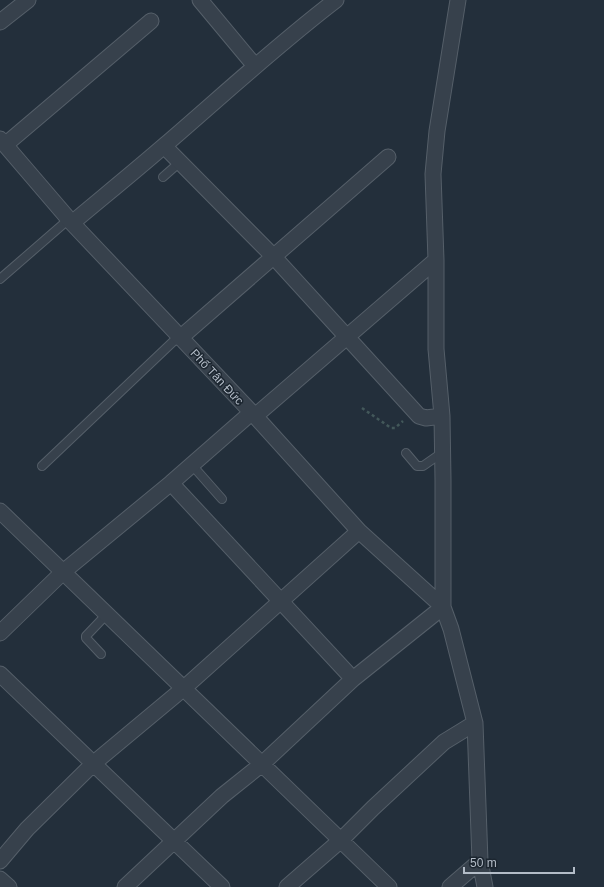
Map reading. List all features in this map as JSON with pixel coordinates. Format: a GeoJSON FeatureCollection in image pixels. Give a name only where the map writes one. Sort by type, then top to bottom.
{"type":"FeatureCollection","features":[{"type":"Feature","properties":{"kind":"street"},"geometry":{"type":"LineString","coordinates":[[0,22],[28,0]]}},
{"type":"Feature","properties":{"kind":"street"},"geometry":{"type":"LineString","coordinates":[[200,0],[255,66]]}},
{"type":"Feature","properties":{"kind":"street"},"geometry":{"type":"LineString","coordinates":[[71,221],[164,146],[255,66],[336,0]]}},
{"type":"Feature","properties":{"kind":"street"},"geometry":{"type":"LineString","coordinates":[[458,0],[437,131],[433,174],[436,260],[436,349],[442,416],[443,452],[443,607],[451,629],[475,723],[480,861],[485,887]]}},
{"type":"Feature","properties":{"kind":"street"},"geometry":{"type":"LineString","coordinates":[[3,142],[151,21]]}},
{"type":"Feature","properties":{"kind":"street","name":"Phố Tân Đức"},"geometry":{"type":"LineString","coordinates":[[3,142],[71,221],[253,414],[359,531],[443,607]]}},
{"type":"Feature","properties":{"kind":"street"},"geometry":{"type":"LineString","coordinates":[[164,146],[274,257],[419,416],[426,418],[442,416]]}},
{"type":"Feature","properties":{"kind":"street"},"geometry":{"type":"LineString","coordinates":[[180,337],[388,157]]}},
{"type":"Feature","properties":{"kind":"street"},"geometry":{"type":"LineString","coordinates":[[0,633],[63,572],[346,337],[436,260]]}},
{"type":"Feature","properties":{"kind":"street"},"geometry":{"type":"LineString","coordinates":[[171,483],[353,679]]}},
{"type":"Feature","properties":{"kind":"street"},"geometry":{"type":"LineString","coordinates":[[0,511],[389,887]]}},
{"type":"Feature","properties":{"kind":"street"},"geometry":{"type":"LineString","coordinates":[[0,861],[27,829],[94,763],[184,688],[359,531]]}},
{"type":"Feature","properties":{"kind":"street"},"geometry":{"type":"LineString","coordinates":[[125,887],[222,796],[262,764],[353,679],[443,607]]}},
{"type":"Feature","properties":{"kind":"street"},"geometry":{"type":"LineString","coordinates":[[0,674],[222,887]]}},
{"type":"Feature","properties":{"kind":"street"},"geometry":{"type":"LineString","coordinates":[[287,887],[341,840],[444,742],[475,723]]}},
{"type":"Feature","properties":{"kind":"street"},"geometry":{"type":"LineString","coordinates":[[450,887],[480,861]]}},
{"type":"Feature","properties":{"kind":"street"},"geometry":{"type":"LineString","coordinates":[[0,879],[9,887]]}},
{"type":"Feature","properties":{"kind":"lane"},"geometry":{"type":"LineString","coordinates":[[163,178],[180,162]]}},
{"type":"Feature","properties":{"kind":"lane"},"geometry":{"type":"LineString","coordinates":[[0,279],[71,221]]}},
{"type":"Feature","properties":{"kind":"lane"},"geometry":{"type":"LineString","coordinates":[[42,466],[180,337]]}},
{"type":"Feature","properties":{"kind":"lane"},"geometry":{"type":"LineString","coordinates":[[406,452],[417,466],[423,466],[443,452]]}},
{"type":"Feature","properties":{"kind":"lane"},"geometry":{"type":"LineString","coordinates":[[192,465],[222,499]]}},
{"type":"Feature","properties":{"kind":"lane"},"geometry":{"type":"LineString","coordinates":[[101,654],[86,638],[86,636],[106,614]]}},
{"type":"Feature","properties":{"kind":"path"},"geometry":{"type":"LineString","coordinates":[[362,408],[391,428],[395,428],[414,411]]}}]}
